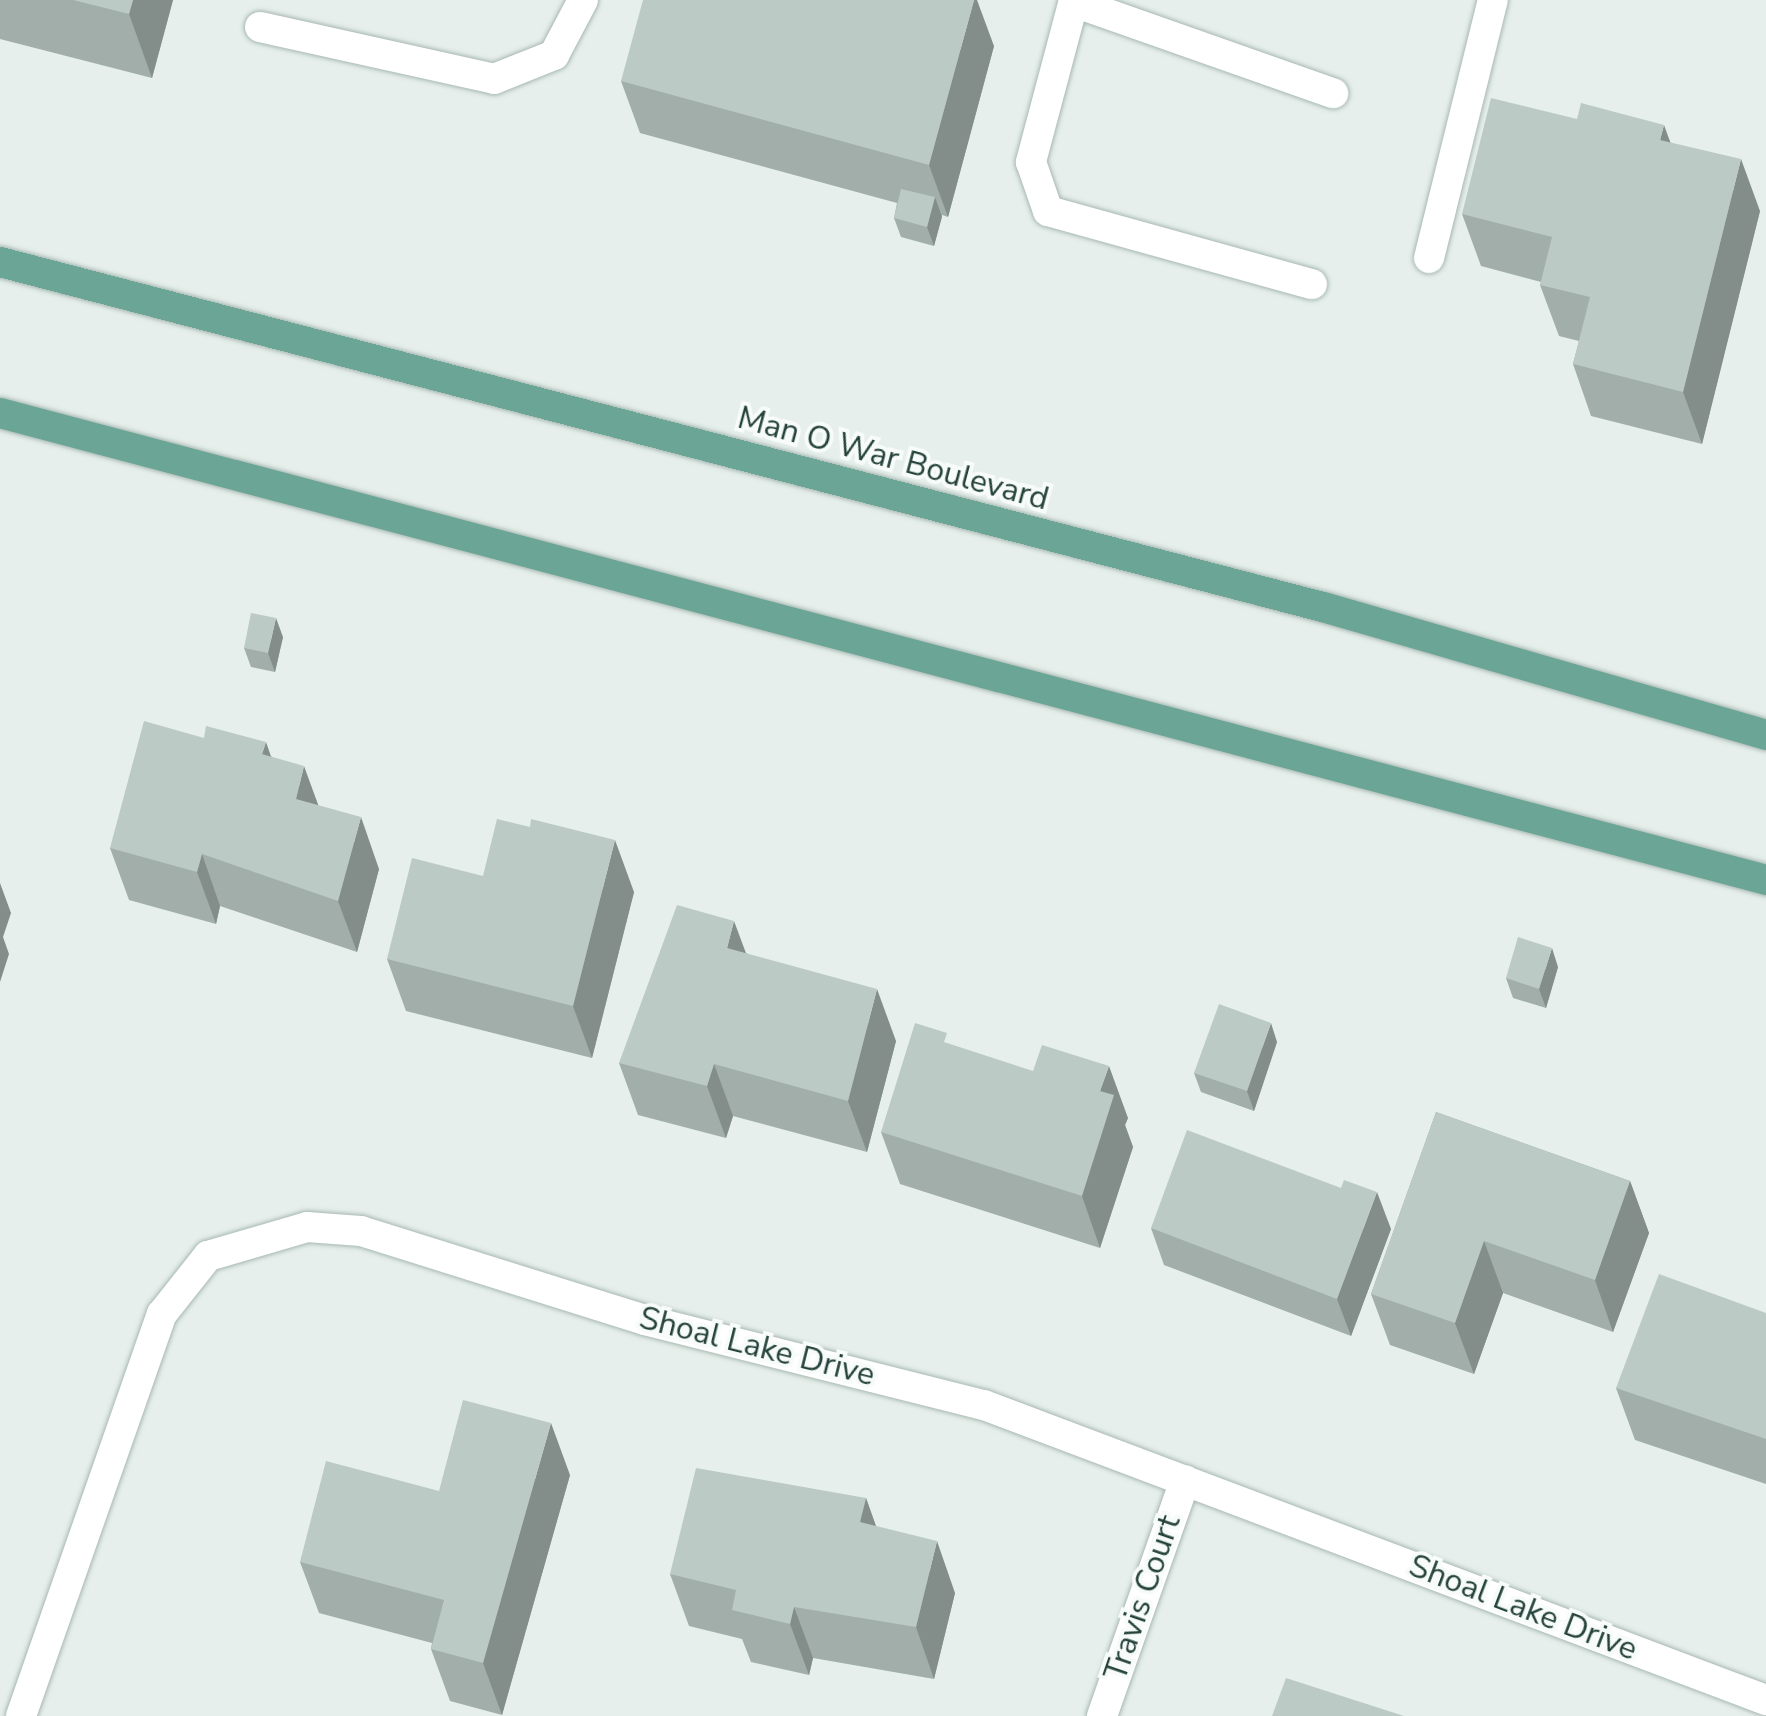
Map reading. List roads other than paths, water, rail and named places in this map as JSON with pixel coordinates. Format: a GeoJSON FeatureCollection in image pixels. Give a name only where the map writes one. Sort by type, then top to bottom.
{"type":"FeatureCollection","features":[{"type":"Feature","properties":{"kind":"main road","name":"Man O War Boulevard"},"geometry":{"type":"LineString","coordinates":[[0,262],[1323,607],[1766,735]]}},
{"type":"Feature","properties":{"kind":"main road"},"geometry":{"type":"LineString","coordinates":[[0,413],[1766,880]]}},
{"type":"Feature","properties":{"kind":"street"},"geometry":{"type":"LineString","coordinates":[[260,27],[494,79],[554,55],[583,0]]}},
{"type":"Feature","properties":{"kind":"street"},"geometry":{"type":"LineString","coordinates":[[1430,258],[1494,0]]}},
{"type":"Feature","properties":{"kind":"street"},"geometry":{"type":"LineString","coordinates":[[1312,284],[1048,212],[1031,162],[1074,1],[1333,93]]}},
{"type":"Feature","properties":{"kind":"street","name":"Shoal Lake Drive"},"geometry":{"type":"LineString","coordinates":[[21,1716],[162,1314],[208,1256],[307,1227],[360,1231],[645,1320],[984,1406],[1766,1700]]}},
{"type":"Feature","properties":{"kind":"street","name":"Travis Court"},"geometry":{"type":"LineString","coordinates":[[1102,1716],[1185,1480]]}}]}
